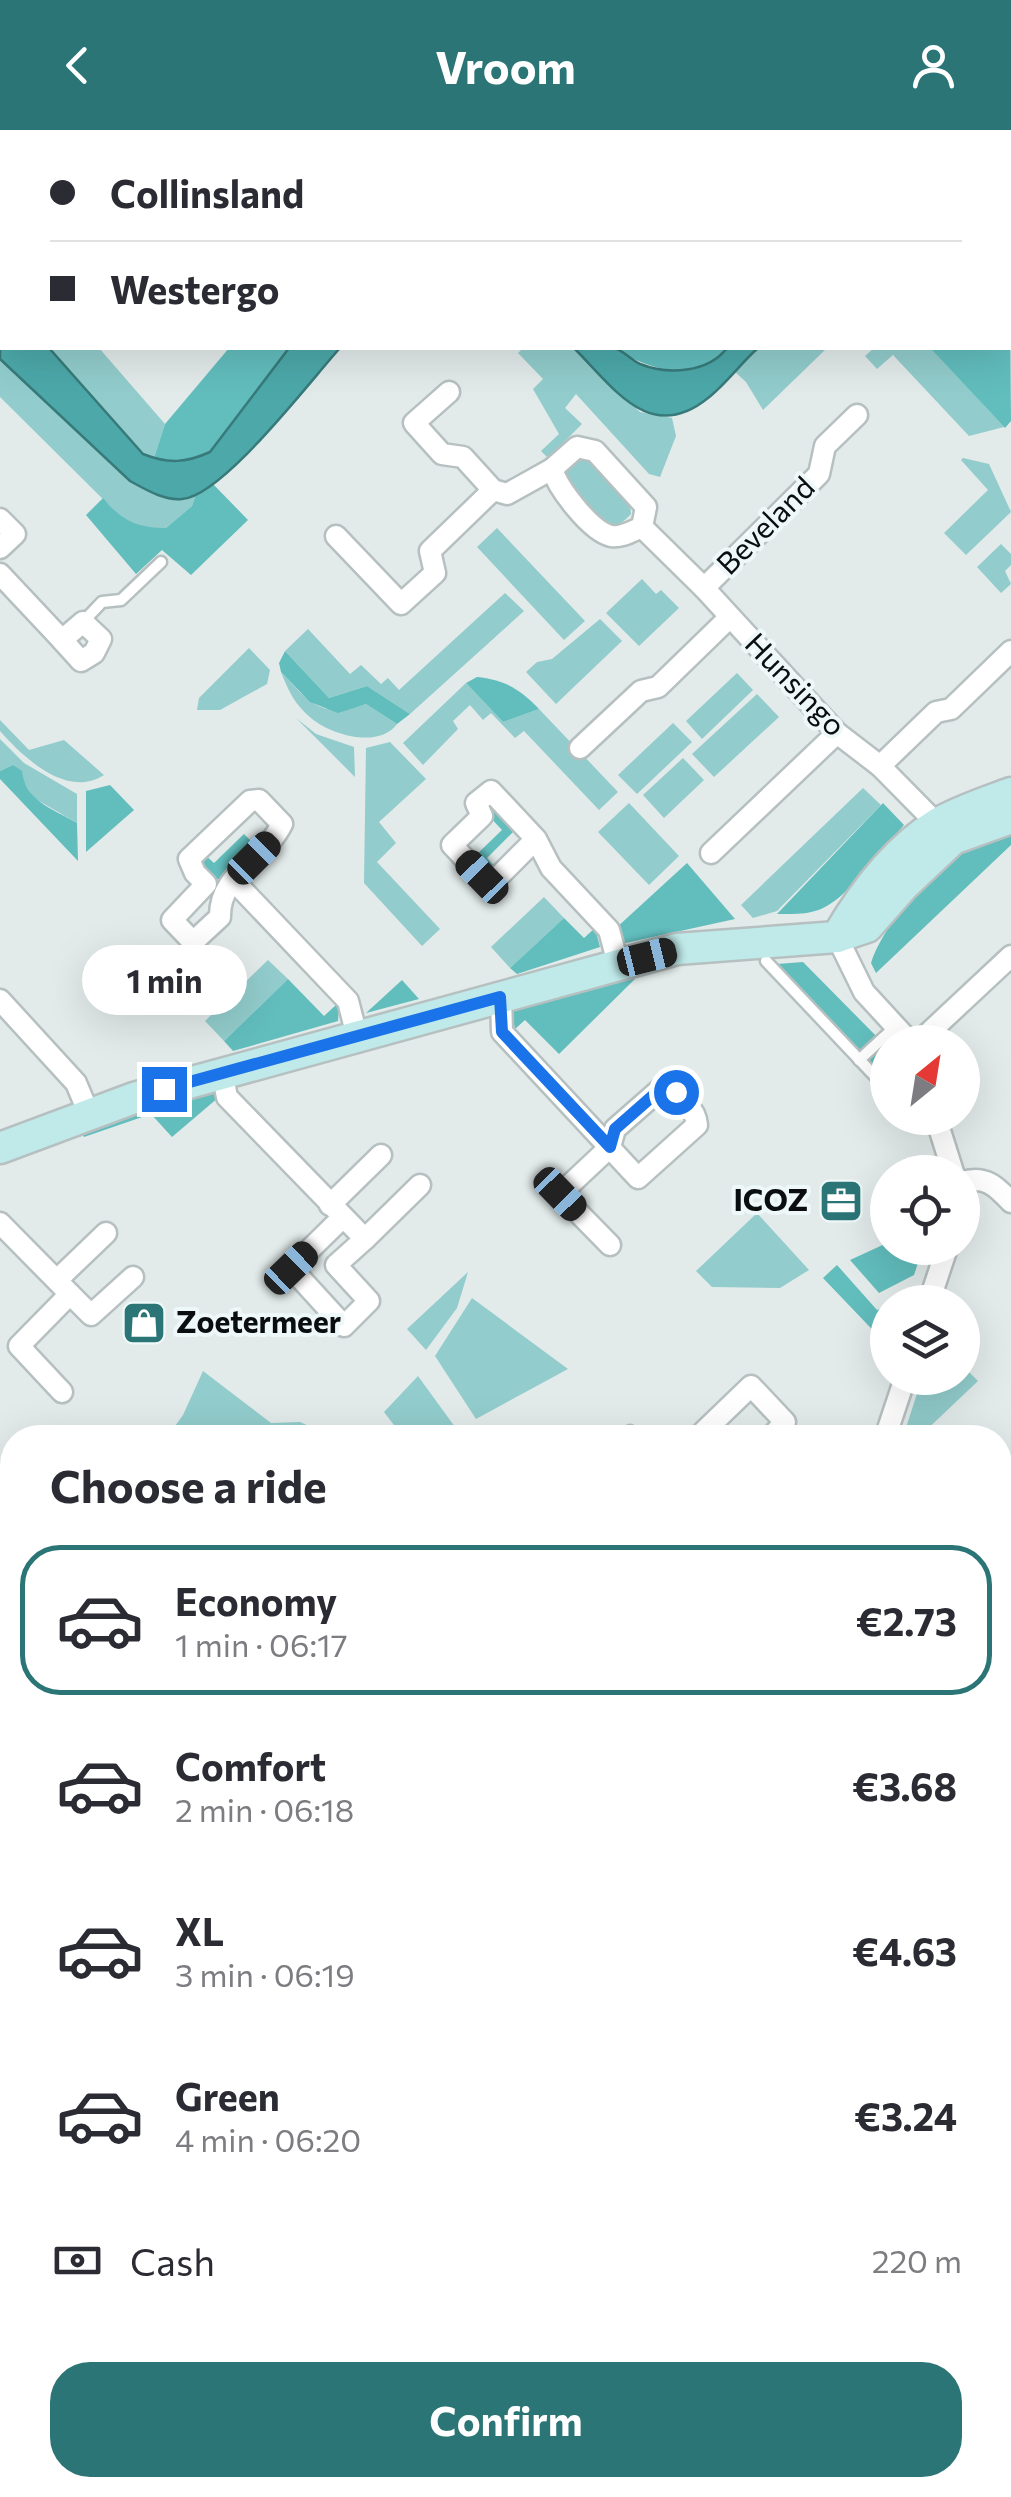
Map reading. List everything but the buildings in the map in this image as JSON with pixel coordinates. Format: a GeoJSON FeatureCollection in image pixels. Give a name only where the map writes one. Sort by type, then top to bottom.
{"type":"FeatureCollection","features":[{"type":"Feature","properties":{"kind":"street"},"geometry":{"type":"LineString","coordinates":[[449,392],[414,424],[442,454],[463,457],[493,490],[507,494],[552,469],[558,487],[601,532],[621,536],[642,527]]}},
{"type":"Feature","properties":{"kind":"street","name":"Beveland"},"geometry":{"type":"LineString","coordinates":[[704,588],[820,474],[825,446],[858,415]]}},
{"type":"Feature","properties":{"kind":"street","name":"Hunsingo"},"geometry":{"type":"LineString","coordinates":[[552,469],[578,447],[595,451],[646,506],[642,527],[837,732],[880,766],[945,832]]}},
{"type":"Feature","properties":{"kind":"street"},"geometry":{"type":"LineString","coordinates":[[336,536],[402,604],[435,574],[430,551],[493,490]]}},
{"type":"Feature","properties":{"kind":"street"},"geometry":{"type":"LineString","coordinates":[[0,519],[14,534],[0,548]]}},
{"type":"Feature","properties":{"kind":"street"},"geometry":{"type":"LineString","coordinates":[[0,574],[81,661],[94,654],[100,639],[84,622],[62,640]]}},
{"type":"Feature","properties":{"kind":"street"},"geometry":{"type":"LineString","coordinates":[[580,748],[641,691],[658,687],[730,617]]}},
{"type":"Feature","properties":{"kind":"street"},"geometry":{"type":"LineString","coordinates":[[880,766],[936,712],[950,709],[1011,651]]}},
{"type":"Feature","properties":{"kind":"street"},"geometry":{"type":"LineString","coordinates":[[711,854],[837,732]]}},
{"type":"Feature","properties":{"kind":"street"},"geometry":{"type":"LineString","coordinates":[[536,839],[494,881],[482,877],[452,846],[482,816],[476,802],[491,791],[536,839],[551,868],[609,930],[618,964]]}},
{"type":"Feature","properties":{"kind":"street"},"geometry":{"type":"LineString","coordinates":[[0,1148],[89,1114],[222,1072],[618,964],[677,949],[837,937],[867,927],[945,832],[1011,793]]}},
{"type":"Feature","properties":{"kind":"street"},"geometry":{"type":"LineString","coordinates":[[259,800],[282,824],[276,836],[232,880],[213,891],[194,873],[190,859],[250,801],[259,800]]}},
{"type":"Feature","properties":{"kind":"street"},"geometry":{"type":"LineString","coordinates":[[945,832],[1011,818]]}},
{"type":"Feature","properties":{"kind":"street"},"geometry":{"type":"LineString","coordinates":[[232,880],[348,1000],[357,1036]]}},
{"type":"Feature","properties":{"kind":"street"},"geometry":{"type":"LineString","coordinates":[[837,937],[864,992],[894,1025]]}},
{"type":"Feature","properties":{"kind":"street"},"geometry":{"type":"LineString","coordinates":[[936,1025],[1011,956]]}},
{"type":"Feature","properties":{"kind":"street"},"geometry":{"type":"LineString","coordinates":[[500,997],[502,1032],[610,1147],[638,1178],[697,1125],[696,1116],[676,1092],[664,1086],[615,1129],[610,1147],[560,1194],[610,1245]]}},
{"type":"Feature","properties":{"kind":"street"},"geometry":{"type":"LineString","coordinates":[[3,1007],[76,1082],[89,1114]]}},
{"type":"Feature","properties":{"kind":"street"},"geometry":{"type":"LineString","coordinates":[[222,1072],[227,1097],[365,1239]]}},
{"type":"Feature","properties":{"kind":"street"},"geometry":{"type":"LineString","coordinates":[[381,1155],[291,1268],[344,1326],[369,1301],[336,1265],[420,1185]]}},
{"type":"Feature","properties":{"kind":"street"},"geometry":{"type":"LineString","coordinates":[[980,1179],[1011,1202]]}},
{"type":"Feature","properties":{"kind":"street"},"geometry":{"type":"LineString","coordinates":[[0,1224],[91,1316],[133,1277]]}},
{"type":"Feature","properties":{"kind":"street"},"geometry":{"type":"LineString","coordinates":[[62,1392],[19,1346],[106,1233]]}},
{"type":"Feature","properties":{"kind":"street"},"geometry":{"type":"LineString","coordinates":[[710,1425],[751,1386],[785,1422],[782,1425]]}},
{"type":"Feature","properties":{"kind":"street"},"geometry":{"type":"LineString","coordinates":[[890,1425],[900,1395]]}},
{"type":"Feature","properties":{"kind":"lane"},"geometry":{"type":"LineString","coordinates":[[84,622],[102,602],[121,600],[161,562]]}},
{"type":"Feature","properties":{"kind":"lane"},"geometry":{"type":"LineString","coordinates":[[766,962],[870,1071]]}},
{"type":"Feature","properties":{"kind":"lane"},"geometry":{"type":"LineString","coordinates":[[859,1060],[870,1054]]}},
{"type":"Feature","properties":{"kind":"shaded area"},"geometry":{"type":"Polygon","coordinates":[[[0,350],[51,350],[143,454],[169,461],[210,452],[287,350],[338,350],[242,459],[199,493],[182,499],[155,494],[130,481],[0,359],[0,350]]]}},
{"type":"Feature","properties":{"kind":"shaded area"},"geometry":{"type":"Polygon","coordinates":[[[51,350],[101,350],[165,424],[154,458],[143,454],[51,350]]]}},
{"type":"Feature","properties":{"kind":"shaded area"},"geometry":{"type":"Polygon","coordinates":[[[227,350],[287,350],[210,452],[178,462],[154,458],[165,424],[227,350]]]}},
{"type":"Feature","properties":{"kind":"shaded area"},"geometry":{"type":"Polygon","coordinates":[[[576,350],[640,412],[672,418],[676,436],[660,477],[649,474],[576,394],[565,408],[582,424],[548,458],[541,451],[559,434],[533,389],[543,379],[518,353],[576,350]]]}},
{"type":"Feature","properties":{"kind":"shaded area"},"geometry":{"type":"Polygon","coordinates":[[[576,350],[618,350],[640,364],[663,370],[687,370],[709,363],[725,350],[756,350],[708,398],[687,411],[668,416],[651,413],[619,394],[576,350]]]}},
{"type":"Feature","properties":{"kind":"shaded area"},"geometry":{"type":"Polygon","coordinates":[[[618,350],[725,350],[715,360],[688,370],[657,367],[618,350]]]}},
{"type":"Feature","properties":{"kind":"shaded area"},"geometry":{"type":"Polygon","coordinates":[[[756,350],[825,350],[763,410],[746,382],[733,370],[756,350]]]}},
{"type":"Feature","properties":{"kind":"shaded area"},"geometry":{"type":"Polygon","coordinates":[[[872,350],[932,350],[1004,427],[969,436],[893,355],[877,369],[865,356],[872,350]]]}},
{"type":"Feature","properties":{"kind":"shaded area"},"geometry":{"type":"Polygon","coordinates":[[[932,350],[1010,350],[1011,421],[1005,428],[932,350]]]}},
{"type":"Feature","properties":{"kind":"shaded area"},"geometry":{"type":"Polygon","coordinates":[[[0,360],[130,481],[181,499],[196,494],[192,506],[166,528],[146,528],[123,519],[0,397],[0,360]]]}},
{"type":"Feature","properties":{"kind":"shaded area"},"geometry":{"type":"Polygon","coordinates":[[[580,457],[590,459],[630,502],[631,514],[623,522],[606,523],[567,481],[566,471],[580,457]]]}},
{"type":"Feature","properties":{"kind":"shaded area"},"geometry":{"type":"Polygon","coordinates":[[[963,458],[989,464],[1011,512],[966,555],[944,533],[988,490],[963,458]]]}},
{"type":"Feature","properties":{"kind":"shaded area"},"geometry":{"type":"Polygon","coordinates":[[[213,484],[248,520],[191,575],[162,550],[136,574],[86,515],[103,498],[130,521],[166,528],[192,506],[196,494],[213,484]]]}},
{"type":"Feature","properties":{"kind":"shaded area"},"geometry":{"type":"Polygon","coordinates":[[[497,528],[585,621],[564,640],[477,547],[497,528]]]}},
{"type":"Feature","properties":{"kind":"shaded area"},"geometry":{"type":"Polygon","coordinates":[[[1001,544],[1011,554],[1011,565],[1005,571],[1011,584],[1001,593],[977,567],[1001,544]]]}},
{"type":"Feature","properties":{"kind":"shaded area"},"geometry":{"type":"Polygon","coordinates":[[[642,579],[656,594],[661,590],[679,608],[639,646],[606,613],[642,579]]]}},
{"type":"Feature","properties":{"kind":"shaded area"},"geometry":{"type":"Polygon","coordinates":[[[505,593],[524,611],[410,714],[367,686],[329,698],[285,651],[308,629],[350,674],[361,665],[381,684],[388,678],[399,690],[505,593]]]}},
{"type":"Feature","properties":{"kind":"shaded area"},"geometry":{"type":"Polygon","coordinates":[[[600,619],[622,641],[556,704],[526,672],[537,662],[552,659],[600,619]]]}},
{"type":"Feature","properties":{"kind":"shaded area"},"geometry":{"type":"Polygon","coordinates":[[[249,648],[270,670],[267,684],[220,710],[197,710],[199,698],[249,648]]]}},
{"type":"Feature","properties":{"kind":"shaded area"},"geometry":{"type":"Polygon","coordinates":[[[285,651],[329,698],[367,686],[410,714],[397,724],[366,704],[338,713],[310,702],[281,672],[279,663],[285,651]]]}},
{"type":"Feature","properties":{"kind":"shaded area"},"geometry":{"type":"Polygon","coordinates":[[[281,672],[318,706],[338,710],[366,704],[397,724],[389,732],[367,738],[330,730],[301,708],[281,672]]]}},
{"type":"Feature","properties":{"kind":"shaded area"},"geometry":{"type":"Polygon","coordinates":[[[737,673],[753,690],[702,739],[686,721],[737,673]]]}},
{"type":"Feature","properties":{"kind":"shaded area"},"geometry":{"type":"Polygon","coordinates":[[[477,677],[511,687],[539,709],[503,722],[466,683],[477,677]]]}},
{"type":"Feature","properties":{"kind":"shaded area"},"geometry":{"type":"Polygon","coordinates":[[[466,683],[503,722],[539,709],[618,792],[599,810],[524,731],[515,738],[491,713],[483,720],[470,705],[453,721],[458,729],[423,765],[403,743],[466,683]]]}},
{"type":"Feature","properties":{"kind":"shaded area"},"geometry":{"type":"Polygon","coordinates":[[[757,694],[779,717],[714,777],[692,754],[757,694]]]}},
{"type":"Feature","properties":{"kind":"shaded area"},"geometry":{"type":"Polygon","coordinates":[[[296,718],[316,734],[354,747],[355,777],[296,718]]]}},
{"type":"Feature","properties":{"kind":"shaded area"},"geometry":{"type":"Polygon","coordinates":[[[0,720],[29,750],[64,740],[104,775],[76,782],[47,772],[0,731],[0,720]]]}},
{"type":"Feature","properties":{"kind":"shaded area"},"geometry":{"type":"Polygon","coordinates":[[[673,723],[692,742],[637,794],[618,775],[673,723]]]}},
{"type":"Feature","properties":{"kind":"shaded area"},"geometry":{"type":"Polygon","coordinates":[[[0,739],[24,763],[77,794],[77,823],[34,798],[13,765],[0,771],[0,739]]]}},
{"type":"Feature","properties":{"kind":"shaded area"},"geometry":{"type":"Polygon","coordinates":[[[390,742],[426,779],[379,822],[396,843],[377,862],[440,929],[422,946],[364,883],[366,748],[390,742]]]}},
{"type":"Feature","properties":{"kind":"shaded area"},"geometry":{"type":"Polygon","coordinates":[[[683,758],[704,780],[664,818],[643,795],[683,758]]]}},
{"type":"Feature","properties":{"kind":"shaded area"},"geometry":{"type":"Polygon","coordinates":[[[13,765],[22,771],[34,797],[77,823],[78,861],[0,779],[0,771],[13,765]]]}},
{"type":"Feature","properties":{"kind":"shaded area"},"geometry":{"type":"Polygon","coordinates":[[[110,785],[134,810],[86,852],[86,791],[110,785]]]}},
{"type":"Feature","properties":{"kind":"shaded area"},"geometry":{"type":"Polygon","coordinates":[[[863,788],[881,805],[777,911],[753,918],[741,905],[863,788]]]}},
{"type":"Feature","properties":{"kind":"shaded area"},"geometry":{"type":"Polygon","coordinates":[[[629,803],[679,856],[649,885],[598,832],[629,803]]]}},
{"type":"Feature","properties":{"kind":"shaded area"},"geometry":{"type":"Polygon","coordinates":[[[883,803],[904,825],[856,881],[819,910],[777,914],[883,803]]]}},
{"type":"Feature","properties":{"kind":"shaded area"},"geometry":{"type":"Polygon","coordinates":[[[490,807],[515,830],[487,858],[495,867],[486,870],[475,856],[502,830],[487,814],[490,807]]]}},
{"type":"Feature","properties":{"kind":"shaded area"},"geometry":{"type":"Polygon","coordinates":[[[244,834],[255,845],[225,877],[216,880],[202,868],[204,854],[214,863],[244,834]]]}},
{"type":"Feature","properties":{"kind":"shaded area"},"geometry":{"type":"Polygon","coordinates":[[[1011,834],[1011,845],[876,973],[871,963],[885,934],[934,874],[965,849],[1011,834]]]}},
{"type":"Feature","properties":{"kind":"shaded area"},"geometry":{"type":"Polygon","coordinates":[[[687,863],[735,919],[621,944],[615,929],[687,863]]]}},
{"type":"Feature","properties":{"kind":"shaded area"},"geometry":{"type":"Polygon","coordinates":[[[544,897],[564,918],[510,968],[491,947],[544,897]]]}},
{"type":"Feature","properties":{"kind":"shaded area"},"geometry":{"type":"Polygon","coordinates":[[[564,918],[584,938],[595,928],[600,947],[517,974],[510,968],[564,918]]]}},
{"type":"Feature","properties":{"kind":"shaded area"},"geometry":{"type":"Polygon","coordinates":[[[268,960],[288,979],[224,1041],[205,1021],[268,960]]]}},
{"type":"Feature","properties":{"kind":"shaded area"},"geometry":{"type":"Polygon","coordinates":[[[803,962],[870,1030],[870,1062],[777,964],[803,962]]]}},
{"type":"Feature","properties":{"kind":"shaded area"},"geometry":{"type":"Polygon","coordinates":[[[623,973],[637,977],[559,1054],[525,1020],[515,1029],[510,1006],[623,973]]]}},
{"type":"Feature","properties":{"kind":"shaded area"},"geometry":{"type":"Polygon","coordinates":[[[288,979],[324,1016],[336,1005],[338,1021],[233,1051],[224,1041],[288,979]]]}},
{"type":"Feature","properties":{"kind":"shaded area"},"geometry":{"type":"Polygon","coordinates":[[[402,980],[419,999],[366,1013],[402,980]]]}},
{"type":"Feature","properties":{"kind":"shaded area"},"geometry":{"type":"Polygon","coordinates":[[[211,1091],[219,1097],[172,1137],[151,1114],[84,1137],[79,1128],[211,1091]]]}},
{"type":"Feature","properties":{"kind":"shaded area"},"geometry":{"type":"Polygon","coordinates":[[[757,1213],[809,1270],[780,1288],[712,1287],[696,1271],[757,1213]]]}},
{"type":"Feature","properties":{"kind":"shaded area"},"geometry":{"type":"Polygon","coordinates":[[[870,1251],[870,1265],[917,1265],[914,1275],[895,1285],[872,1285],[850,1260],[870,1251]]]}},
{"type":"Feature","properties":{"kind":"shaded area"},"geometry":{"type":"Polygon","coordinates":[[[837,1265],[870,1302],[870,1327],[823,1278],[837,1265]]]}},
{"type":"Feature","properties":{"kind":"shaded area"},"geometry":{"type":"Polygon","coordinates":[[[468,1272],[457,1308],[426,1350],[407,1329],[468,1272]]]}},
{"type":"Feature","properties":{"kind":"shaded area"},"geometry":{"type":"Polygon","coordinates":[[[472,1298],[568,1369],[476,1419],[435,1356],[472,1298]]]}},
{"type":"Feature","properties":{"kind":"shaded area"},"geometry":{"type":"Polygon","coordinates":[[[203,1371],[271,1423],[307,1425],[176,1425],[203,1371]]]}},
{"type":"Feature","properties":{"kind":"shaded area"},"geometry":{"type":"Polygon","coordinates":[[[418,1376],[454,1425],[394,1425],[384,1412],[418,1376]]]}},
{"type":"Feature","properties":{"kind":"shaded area"},"geometry":{"type":"Polygon","coordinates":[[[917,1395],[963,1395],[932,1425],[907,1425],[917,1395]]]}},
{"type":"Feature","properties":{"kind":"place","name":"ICOZ"},"geometry":{"type":"Point","coordinates":[841,1201]}},
{"type":"Feature","properties":{"kind":"place","name":"Zoetermeer"},"geometry":{"type":"Point","coordinates":[144,1323]}},
{"type":"Feature","properties":{"kind":"route"},"geometry":{"type":"LineString","coordinates":[[164,1089],[500,997],[502,1032],[610,1147],[615,1129],[664,1086],[676,1092]]}}]}
